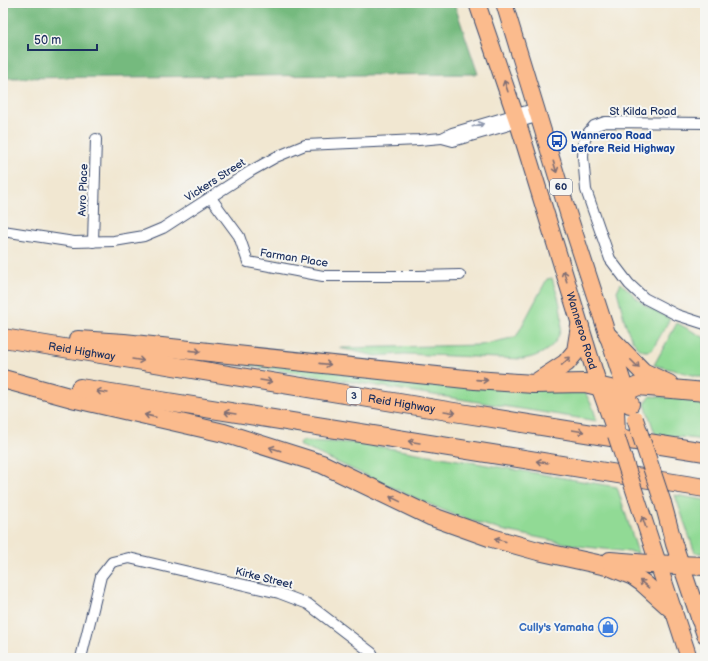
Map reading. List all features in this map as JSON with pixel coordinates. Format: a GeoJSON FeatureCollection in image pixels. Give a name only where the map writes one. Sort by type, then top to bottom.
{"type":"FeatureCollection","features":[{"type":"Feature","properties":{"kind":"highway","name":"Wanneroo Road"},"geometry":{"type":"LineString","coordinates":[[477,3],[517,119],[599,386],[613,423],[689,658]]}},
{"type":"Feature","properties":{"kind":"highway","name":"Wanneroo Road"},"geometry":{"type":"LineString","coordinates":[[504,3],[628,403],[702,627]]}},
{"type":"Feature","properties":{"kind":"highway"},"geometry":{"type":"LineString","coordinates":[[534,384],[566,363],[576,351],[580,326]]}},
{"type":"Feature","properties":{"kind":"highway"},"geometry":{"type":"LineString","coordinates":[[3,336],[124,343],[534,384],[585,383],[610,389],[628,403]]}},
{"type":"Feature","properties":{"kind":"highway","name":"Reid Highway"},"geometry":{"type":"LineString","coordinates":[[3,336],[454,412],[705,452]]}},
{"type":"Feature","properties":{"kind":"highway"},"geometry":{"type":"LineString","coordinates":[[608,336],[643,372],[683,389]]}},
{"type":"Feature","properties":{"kind":"highway"},"geometry":{"type":"LineString","coordinates":[[3,377],[705,488]]}},
{"type":"Feature","properties":{"kind":"highway"},"geometry":{"type":"LineString","coordinates":[[3,377],[76,399],[224,433],[322,464],[430,516],[492,538],[538,551],[611,567],[633,576],[674,610]]}},
{"type":"Feature","properties":{"kind":"highway"},"geometry":{"type":"LineString","coordinates":[[628,403],[638,386],[705,392]]}},
{"type":"Feature","properties":{"kind":"highway"},"geometry":{"type":"LineString","coordinates":[[613,423],[617,402],[628,403]]}},
{"type":"Feature","properties":{"kind":"highway"},"geometry":{"type":"LineString","coordinates":[[538,551],[620,562],[705,566]]}},
{"type":"Feature","properties":{"kind":"highway"},"geometry":{"type":"LineString","coordinates":[[702,627],[705,602]]}},
{"type":"Feature","properties":{"kind":"street","name":"Vickers Street"},"geometry":{"type":"LineString","coordinates":[[3,231],[74,242],[114,241],[144,236],[163,228],[251,171],[276,157],[305,145],[442,138],[453,141],[538,112]]}},
{"type":"Feature","properties":{"kind":"street","name":"St Kilda Road"},"geometry":{"type":"LineString","coordinates":[[705,123],[605,122],[594,126],[587,135],[584,142],[583,152],[586,190],[610,259],[629,284],[644,298],[677,315],[705,324]]}},
{"type":"Feature","properties":{"kind":"street","name":"Avro Place"},"geometry":{"type":"LineString","coordinates":[[93,242],[96,139]]}},
{"type":"Feature","properties":{"kind":"street","name":"Farman Place"},"geometry":{"type":"LineString","coordinates":[[211,198],[239,236],[248,262],[323,276],[420,276],[460,274]]}},
{"type":"Feature","properties":{"kind":"street","name":"Kirke Street"},"geometry":{"type":"LineString","coordinates":[[81,658],[101,576],[112,562],[129,558],[279,593],[294,598],[308,604],[372,653],[374,658]]}},
{"type":"Feature","properties":{"kind":"green space"},"geometry":{"type":"Polygon","coordinates":[[[3,3],[454,3],[478,74],[3,78],[3,3]]]}},
{"type":"Feature","properties":{"kind":"green space"},"geometry":{"type":"Polygon","coordinates":[[[552,278],[559,299],[562,322],[558,338],[548,349],[532,357],[523,359],[404,354],[376,356],[339,348],[481,345],[516,337],[547,279],[552,278]]]}},
{"type":"Feature","properties":{"kind":"green space"},"geometry":{"type":"Polygon","coordinates":[[[621,283],[643,304],[670,319],[652,350],[642,350],[631,338],[617,291],[621,283]]]}},
{"type":"Feature","properties":{"kind":"green space"},"geometry":{"type":"Polygon","coordinates":[[[677,323],[705,338],[705,378],[654,365],[677,323]]]}},
{"type":"Feature","properties":{"kind":"green space"},"geometry":{"type":"Polygon","coordinates":[[[246,361],[585,392],[593,408],[597,421],[246,365],[246,361]]]}},
{"type":"Feature","properties":{"kind":"green space"},"geometry":{"type":"Polygon","coordinates":[[[650,396],[705,400],[705,440],[655,434],[645,404],[650,396]]]}},
{"type":"Feature","properties":{"kind":"green space"},"geometry":{"type":"Polygon","coordinates":[[[301,441],[358,443],[617,487],[638,553],[579,546],[497,529],[455,515],[422,501],[299,445],[301,441]]]}},
{"type":"Feature","properties":{"kind":"green space"},"geometry":{"type":"Polygon","coordinates":[[[675,495],[705,500],[705,553],[695,553],[675,495]]]}},
{"type":"Feature","properties":{"kind":"place","name":"Wanneroo Road before Reid Highway"},"geometry":{"type":"Point","coordinates":[557,141]}},
{"type":"Feature","properties":{"kind":"place","name":"Cully's Yamaha"},"geometry":{"type":"Point","coordinates":[608,627]}}]}
